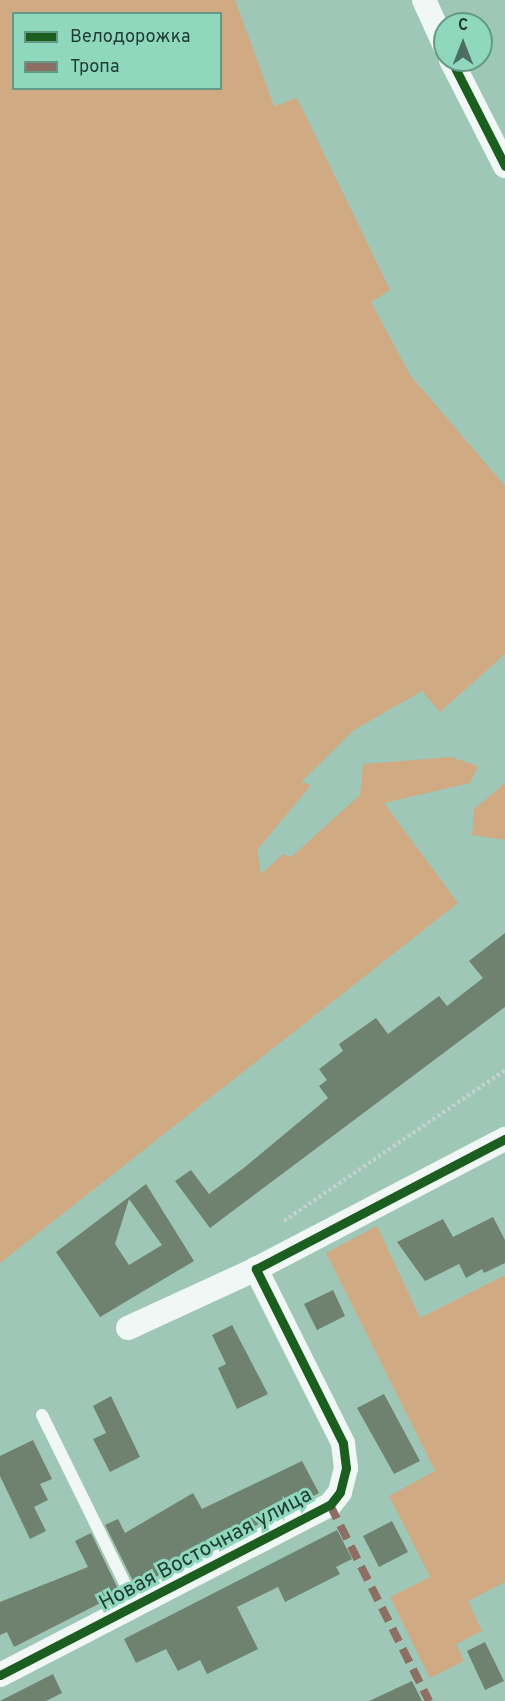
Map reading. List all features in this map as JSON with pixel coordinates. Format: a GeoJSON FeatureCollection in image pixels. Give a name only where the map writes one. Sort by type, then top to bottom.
{"type":"FeatureCollection","features":[{"type":"Feature","properties":{"kind":"street"},"geometry":{"type":"LineString","coordinates":[[424,0],[433,20]]}},
{"type":"Feature","properties":{"kind":"street"},"geometry":{"type":"LineString","coordinates":[[457,72],[505,166]]}},
{"type":"Feature","properties":{"kind":"street"},"geometry":{"type":"LineString","coordinates":[[128,1328],[256,1269],[505,1139]]}},
{"type":"Feature","properties":{"kind":"street","name":"Новая Восточная улица"},"geometry":{"type":"LineString","coordinates":[[0,1675],[137,1608],[313,1516],[340,1492],[346,1468],[343,1443],[256,1269]]}},
{"type":"Feature","properties":{"kind":"lane"},"geometry":{"type":"LineString","coordinates":[[42,1415],[137,1608]]}},
{"type":"Feature","properties":{"kind":"path"},"geometry":{"type":"LineString","coordinates":[[284,1221],[505,1070]]}},
{"type":"Feature","properties":{"kind":"shaded area"},"geometry":{"type":"Polygon","coordinates":[[[0,0],[235,0],[274,106],[297,98],[390,290],[371,302],[410,375],[505,486],[505,654],[440,712],[422,691],[354,730],[301,782],[311,785],[257,850],[261,874],[283,854],[291,857],[360,795],[363,764],[451,757],[478,766],[470,783],[384,803],[458,903],[0,1263],[0,0]]]}},
{"type":"Feature","properties":{"kind":"shaded area"},"geometry":{"type":"Polygon","coordinates":[[[505,783],[505,840],[472,835],[474,809],[505,783]]]}},
{"type":"Feature","properties":{"kind":"shaded area"},"geometry":{"type":"Polygon","coordinates":[[[377,1226],[420,1318],[505,1275],[505,1582],[468,1601],[482,1631],[456,1644],[464,1661],[430,1678],[390,1597],[430,1577],[389,1496],[435,1471],[326,1253],[377,1226]]]}},
{"type":"Feature","properties":{"kind":"building"},"geometry":{"type":"Polygon","coordinates":[[[505,933],[505,1007],[210,1228],[175,1181],[191,1170],[209,1194],[245,1167],[328,1098],[319,1086],[327,1080],[319,1069],[343,1051],[339,1044],[376,1018],[388,1034],[439,996],[447,1006],[483,978],[469,961],[505,933]]]}},
{"type":"Feature","properties":{"kind":"building"},"geometry":{"type":"Polygon","coordinates":[[[146,1184],[194,1261],[100,1317],[56,1252],[146,1184]],[[129,1199],[115,1244],[129,1265],[162,1245],[129,1199]]]}},
{"type":"Feature","properties":{"kind":"building"},"geometry":{"type":"Polygon","coordinates":[[[493,1217],[505,1240],[505,1263],[484,1273],[482,1269],[466,1278],[459,1264],[425,1281],[397,1242],[443,1219],[453,1237],[493,1217]]]}},
{"type":"Feature","properties":{"kind":"building"},"geometry":{"type":"Polygon","coordinates":[[[333,1290],[345,1316],[317,1330],[304,1304],[333,1290]]]}},
{"type":"Feature","properties":{"kind":"building"},"geometry":{"type":"Polygon","coordinates":[[[232,1325],[268,1394],[237,1409],[218,1368],[226,1364],[212,1335],[232,1325]]]}},
{"type":"Feature","properties":{"kind":"building"},"geometry":{"type":"Polygon","coordinates":[[[384,1394],[420,1461],[394,1474],[357,1408],[384,1394]]]}},
{"type":"Feature","properties":{"kind":"building"},"geometry":{"type":"Polygon","coordinates":[[[111,1396],[140,1457],[110,1472],[93,1439],[106,1433],[93,1406],[111,1396]]]}},
{"type":"Feature","properties":{"kind":"building"},"geometry":{"type":"Polygon","coordinates":[[[33,1440],[52,1479],[40,1484],[48,1500],[34,1507],[46,1531],[30,1539],[0,1476],[0,1456],[33,1440]]]}},
{"type":"Feature","properties":{"kind":"building"},"geometry":{"type":"Polygon","coordinates":[[[302,1461],[319,1493],[136,1587],[105,1525],[118,1519],[125,1533],[193,1493],[202,1509],[302,1461]]]}},
{"type":"Feature","properties":{"kind":"building"},"geometry":{"type":"Polygon","coordinates":[[[392,1521],[408,1552],[379,1567],[363,1536],[392,1521]]]}},
{"type":"Feature","properties":{"kind":"building"},"geometry":{"type":"Polygon","coordinates":[[[337,1530],[352,1559],[336,1567],[340,1574],[285,1602],[278,1587],[237,1607],[258,1649],[207,1674],[200,1660],[178,1671],[166,1649],[136,1663],[124,1639],[337,1530]]]}},
{"type":"Feature","properties":{"kind":"building"},"geometry":{"type":"Polygon","coordinates":[[[91,1533],[120,1593],[14,1647],[7,1632],[0,1635],[0,1602],[88,1567],[75,1541],[91,1533]]]}},
{"type":"Feature","properties":{"kind":"building"},"geometry":{"type":"Polygon","coordinates":[[[485,1642],[504,1681],[485,1690],[467,1651],[485,1642]]]}},
{"type":"Feature","properties":{"kind":"building"},"geometry":{"type":"Polygon","coordinates":[[[53,1674],[62,1693],[46,1701],[0,1701],[53,1674]]]}},
{"type":"Feature","properties":{"kind":"building"},"geometry":{"type":"Polygon","coordinates":[[[412,1681],[422,1701],[369,1701],[412,1681]]]}},
{"type":"Feature","properties":{"kind":"marked path"},"geometry":{"type":"LineString","coordinates":[[330,1505],[429,1701]]}},
{"type":"Feature","properties":{"kind":"cycle path"},"geometry":{"type":"LineString","coordinates":[[457,72],[505,166]]}},
{"type":"Feature","properties":{"kind":"cycle path"},"geometry":{"type":"LineString","coordinates":[[0,1675],[330,1505],[340,1492],[346,1468],[343,1443],[256,1269],[505,1139]]}}]}
